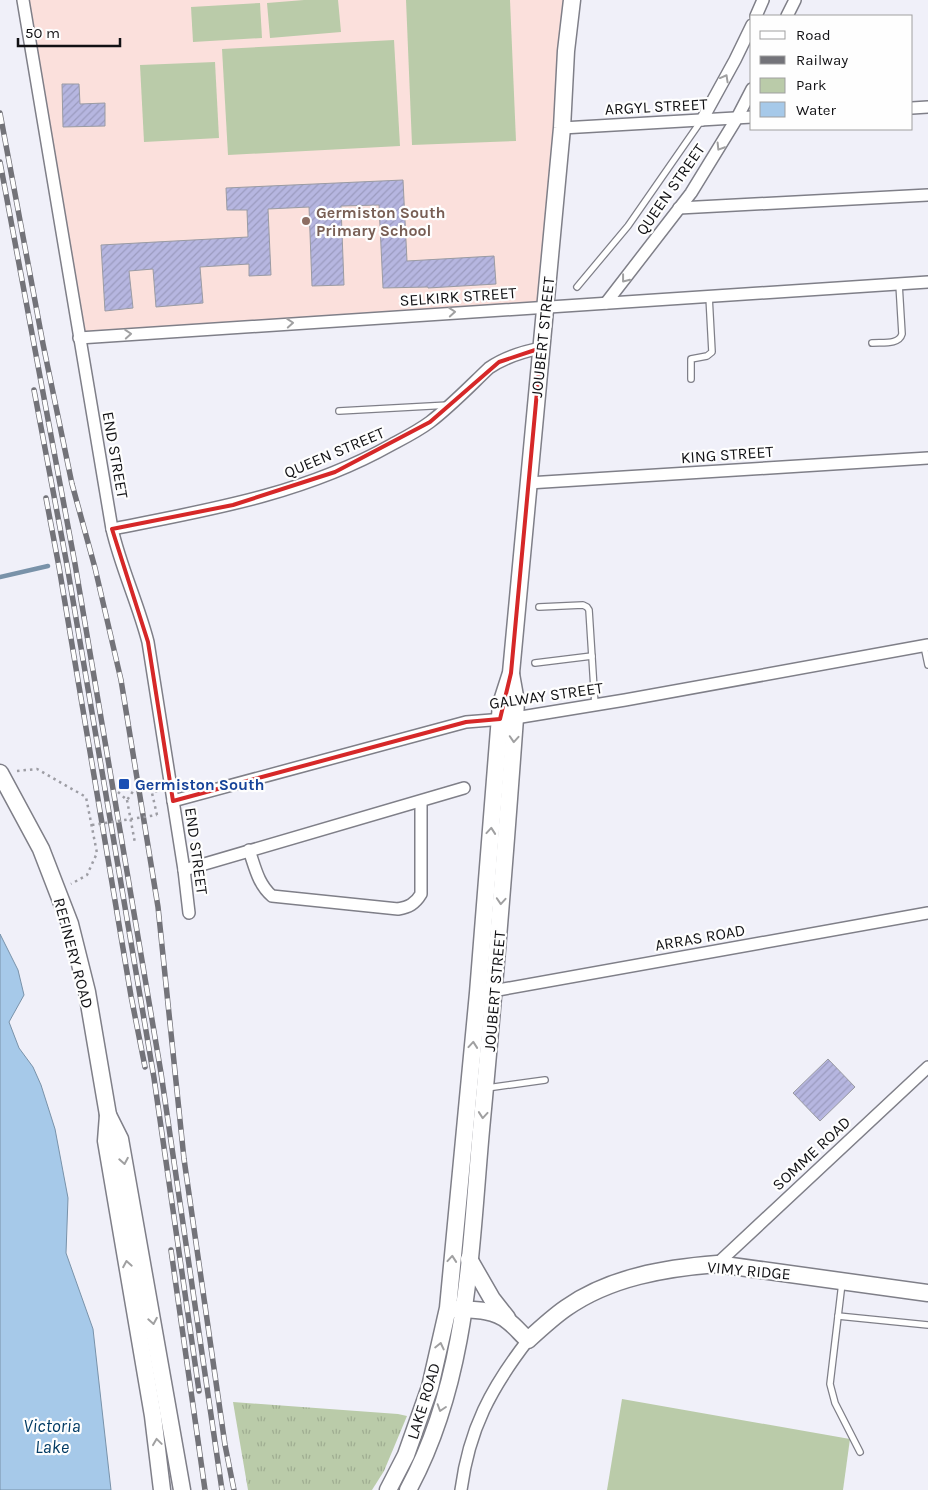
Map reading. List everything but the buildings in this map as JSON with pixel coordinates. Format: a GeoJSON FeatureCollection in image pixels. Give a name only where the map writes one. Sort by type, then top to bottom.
{"type":"FeatureCollection","features":[{"type":"Feature","properties":{"kind":"main road","name":"JOUBERT STREET"},"geometry":{"type":"LineString","coordinates":[[464,1310],[494,990],[508,719],[501,704],[511,673],[546,306],[562,128],[566,50],[572,0]]}},
{"type":"Feature","properties":{"kind":"main road","name":"JOUBERT STREET"},"geometry":{"type":"LineString","coordinates":[[448,1308],[478,993],[508,719]]}},
{"type":"Feature","properties":{"kind":"main road","name":"REFINERY ROAD"},"geometry":{"type":"LineString","coordinates":[[0,773],[41,849],[70,924],[87,992],[108,1116]]}},
{"type":"Feature","properties":{"kind":"main road"},"geometry":{"type":"LineString","coordinates":[[108,1116],[106,1141],[153,1416],[162,1490]]}},
{"type":"Feature","properties":{"kind":"main road"},"geometry":{"type":"LineString","coordinates":[[108,1116],[120,1139],[182,1490]]}},
{"type":"Feature","properties":{"kind":"main road"},"geometry":{"type":"LineString","coordinates":[[469,1259],[492,1299],[509,1321],[528,1340]]}},
{"type":"Feature","properties":{"kind":"main road","name":"VIMY RIDGE"},"geometry":{"type":"LineString","coordinates":[[528,1340],[568,1307],[616,1283],[651,1273],[688,1266],[717,1264],[928,1293]]}},
{"type":"Feature","properties":{"kind":"main road"},"geometry":{"type":"LineString","coordinates":[[448,1308],[486,1311],[499,1315],[509,1321]]}},
{"type":"Feature","properties":{"kind":"main road","name":"LAKE ROAD"},"geometry":{"type":"LineString","coordinates":[[388,1490],[411,1441],[430,1387],[448,1308]]}},
{"type":"Feature","properties":{"kind":"main road","name":"LAKE ROAD"},"geometry":{"type":"LineString","coordinates":[[408,1490],[430,1441],[441,1410],[454,1363],[464,1310]]}},
{"type":"Feature","properties":{"kind":"street","name":"END STREET"},"geometry":{"type":"LineString","coordinates":[[23,0],[112,529],[121,562],[142,617],[148,642],[189,913]]}},
{"type":"Feature","properties":{"kind":"street"},"geometry":{"type":"LineString","coordinates":[[756,15],[763,0]]}},
{"type":"Feature","properties":{"kind":"street"},"geometry":{"type":"LineString","coordinates":[[788,15],[795,0]]}},
{"type":"Feature","properties":{"kind":"street","name":"QUEEN STREET"},"geometry":{"type":"LineString","coordinates":[[702,120],[750,29]]}},
{"type":"Feature","properties":{"kind":"street","name":"QUEEN STREET"},"geometry":{"type":"LineString","coordinates":[[606,303],[691,193],[738,118],[750,93]]}},
{"type":"Feature","properties":{"kind":"street"},"geometry":{"type":"LineString","coordinates":[[913,108],[928,107]]}},
{"type":"Feature","properties":{"kind":"street","name":"ARGYL STREET"},"geometry":{"type":"LineString","coordinates":[[562,128],[750,117]]}},
{"type":"Feature","properties":{"kind":"street"},"geometry":{"type":"LineString","coordinates":[[679,208],[928,195]]}},
{"type":"Feature","properties":{"kind":"street","name":"SELKIRK STREET"},"geometry":{"type":"LineString","coordinates":[[79,338],[928,282]]}},
{"type":"Feature","properties":{"kind":"street","name":"QUEEN STREET"},"geometry":{"type":"LineString","coordinates":[[112,529],[233,505],[307,484],[368,458],[430,422],[494,365],[512,355],[541,348]]}},
{"type":"Feature","properties":{"kind":"street","name":"KING STREET"},"geometry":{"type":"LineString","coordinates":[[528,483],[928,458]]}},
{"type":"Feature","properties":{"kind":"street","name":"GALWAY STREET"},"geometry":{"type":"LineString","coordinates":[[173,801],[466,722],[508,719],[595,705],[926,645]]}},
{"type":"Feature","properties":{"kind":"street"},"geometry":{"type":"LineString","coordinates":[[184,870],[464,788]]}},
{"type":"Feature","properties":{"kind":"street"},"geometry":{"type":"LineString","coordinates":[[249,850],[264,890],[272,896],[398,908],[410,906],[418,900],[421,894],[421,802]]}},
{"type":"Feature","properties":{"kind":"street","name":"ARRAS ROAD"},"geometry":{"type":"LineString","coordinates":[[478,993],[928,913]]}},
{"type":"Feature","properties":{"kind":"street","name":"SOMME ROAD"},"geometry":{"type":"LineString","coordinates":[[717,1264],[928,1066]]}},
{"type":"Feature","properties":{"kind":"street","name":"VIMY RIDGE"},"geometry":{"type":"LineString","coordinates":[[461,1490],[471,1441],[481,1413],[508,1366],[528,1340]]}},
{"type":"Feature","properties":{"kind":"lane"},"geometry":{"type":"LineString","coordinates":[[576,287],[628,226],[702,120]]}},
{"type":"Feature","properties":{"kind":"lane"},"geometry":{"type":"LineString","coordinates":[[872,343],[901,339],[899,284]]}},
{"type":"Feature","properties":{"kind":"lane"},"geometry":{"type":"LineString","coordinates":[[691,379],[690,358],[707,356],[712,352],[710,296]]}},
{"type":"Feature","properties":{"kind":"lane"},"geometry":{"type":"LineString","coordinates":[[338,411],[450,405]]}},
{"type":"Feature","properties":{"kind":"lane"},"geometry":{"type":"LineString","coordinates":[[539,607],[587,606],[589,610],[595,705]]}},
{"type":"Feature","properties":{"kind":"lane"},"geometry":{"type":"LineString","coordinates":[[926,645],[928,665]]}},
{"type":"Feature","properties":{"kind":"lane"},"geometry":{"type":"LineString","coordinates":[[534,663],[592,656]]}},
{"type":"Feature","properties":{"kind":"lane"},"geometry":{"type":"LineString","coordinates":[[485,1089],[545,1080]]}},
{"type":"Feature","properties":{"kind":"lane"},"geometry":{"type":"LineString","coordinates":[[842,1281],[830,1384],[835,1403],[860,1452]]}},
{"type":"Feature","properties":{"kind":"lane"},"geometry":{"type":"LineString","coordinates":[[838,1316],[928,1325]]}},
{"type":"Feature","properties":{"kind":"path"},"geometry":{"type":"LineString","coordinates":[[0,773],[37,769],[86,797],[97,852],[87,875],[58,891]]}},
{"type":"Feature","properties":{"kind":"path"},"geometry":{"type":"LineString","coordinates":[[127,800],[134,790]]}},
{"type":"Feature","properties":{"kind":"path"},"geometry":{"type":"LineString","coordinates":[[118,792],[127,800],[135,842]]}},
{"type":"Feature","properties":{"kind":"path"},"geometry":{"type":"LineString","coordinates":[[92,826],[156,815],[152,793]]}},
{"type":"Feature","properties":{"kind":"highlighted area"},"geometry":{"type":"Polygon","coordinates":[[[541,348],[511,673],[500,719],[466,722],[173,801],[148,642],[112,529],[233,505],[335,472],[430,422],[499,362],[541,348]]]}},
{"type":"Feature","properties":{"kind":"shaded area","name":"Germiston South Primary School"},"geometry":{"type":"Polygon","coordinates":[[[25,0],[571,0],[542,312],[81,339],[25,0]]]}},
{"type":"Feature","properties":{"kind":"green space"},"geometry":{"type":"Polygon","coordinates":[[[338,0],[341,32],[270,38],[267,3],[338,0]]]}},
{"type":"Feature","properties":{"kind":"green space"},"geometry":{"type":"Polygon","coordinates":[[[406,0],[510,0],[516,141],[412,145],[406,0]]]}},
{"type":"Feature","properties":{"kind":"green space"},"geometry":{"type":"Polygon","coordinates":[[[260,3],[262,38],[193,42],[191,7],[260,3]]]}},
{"type":"Feature","properties":{"kind":"green space"},"geometry":{"type":"Polygon","coordinates":[[[394,40],[400,146],[228,155],[222,49],[394,40]]]}},
{"type":"Feature","properties":{"kind":"green space"},"geometry":{"type":"Polygon","coordinates":[[[215,62],[219,138],[144,142],[140,65],[215,62]]]}},
{"type":"Feature","properties":{"kind":"green space"},"geometry":{"type":"Polygon","coordinates":[[[622,1399],[850,1439],[843,1490],[607,1490],[622,1399]]]}},
{"type":"Feature","properties":{"kind":"green space"},"geometry":{"type":"Polygon","coordinates":[[[233,1402],[407,1416],[384,1471],[372,1490],[248,1490],[233,1402]]]}},
{"type":"Feature","properties":{"kind":"water","name":"Victoria Lake"},"geometry":{"type":"Polygon","coordinates":[[[0,934],[18,970],[24,995],[9,1022],[19,1048],[33,1067],[41,1085],[55,1129],[68,1198],[66,1253],[93,1329],[111,1490],[0,1490],[0,934]]]}},
{"type":"Feature","properties":{"kind":"waterway"},"geometry":{"type":"LineString","coordinates":[[0,577],[48,566]]}},
{"type":"Feature","properties":{"kind":"railway"},"geometry":{"type":"LineString","coordinates":[[0,113],[43,344],[72,484],[95,568],[121,680],[158,907],[184,1159],[225,1445],[234,1490]]}},
{"type":"Feature","properties":{"kind":"railway"},"geometry":{"type":"LineString","coordinates":[[0,162],[75,564],[161,1073],[222,1490]]}},
{"type":"Feature","properties":{"kind":"railway"},"geometry":{"type":"LineString","coordinates":[[34,390],[67,565],[154,1078],[199,1391]]}},
{"type":"Feature","properties":{"kind":"railway"},"geometry":{"type":"LineString","coordinates":[[46,498],[131,996],[145,1067]]}},
{"type":"Feature","properties":{"kind":"railway"},"geometry":{"type":"LineString","coordinates":[[171,1250],[205,1490]]}},
{"type":"Feature","properties":{"kind":"place","name":"Germiston South Primary School"},"geometry":{"type":"Point","coordinates":[306,221]}},
{"type":"Feature","properties":{"kind":"place","name":"Germiston South"},"geometry":{"type":"Point","coordinates":[124,784]}}]}
